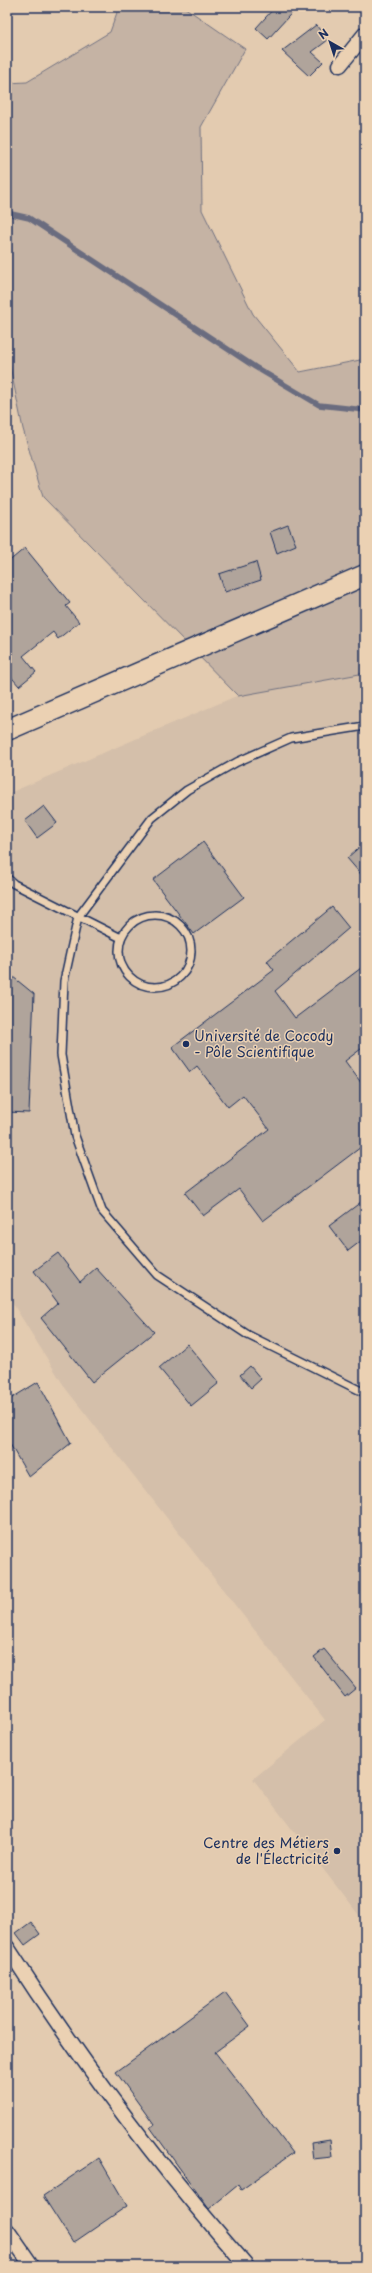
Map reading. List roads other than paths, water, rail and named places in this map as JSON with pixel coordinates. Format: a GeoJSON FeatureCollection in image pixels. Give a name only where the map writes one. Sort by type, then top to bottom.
{"type":"FeatureCollection","features":[{"type":"Feature","properties":{"kind":"main road"},"geometry":{"type":"LineString","coordinates":[[7,730],[365,574]]}},
{"type":"Feature","properties":{"kind":"street"},"geometry":{"type":"LineString","coordinates":[[340,65],[365,34]]}},
{"type":"Feature","properties":{"kind":"street"},"geometry":{"type":"LineString","coordinates":[[7,1947],[59,2028],[194,2206],[246,2266]]}},
{"type":"Feature","properties":{"kind":"street"},"geometry":{"type":"LineString","coordinates":[[7,2230],[32,2266]]}},
{"type":"Feature","properties":{"kind":"lane"},"geometry":{"type":"LineString","coordinates":[[365,726],[291,738],[237,762],[187,790],[152,818],[78,917],[64,981],[61,1055],[75,1136],[102,1211],[157,1275],[248,1335],[365,1393]]}},
{"type":"Feature","properties":{"kind":"lane"},"geometry":{"type":"LineString","coordinates":[[7,878],[14,884],[121,938]]}},
{"type":"Feature","properties":{"kind":"lane"},"geometry":{"type":"LineString","coordinates":[[149,915],[168,917],[176,921],[188,936],[191,945],[189,964],[181,975],[170,984],[161,986],[142,985],[127,974],[122,966],[119,952],[121,938],[126,930],[140,918],[149,915]]}},
{"type":"Feature","properties":{"kind":"waterway"},"geometry":{"type":"LineString","coordinates":[[7,213],[29,218],[255,367],[319,405],[365,410]]}},
{"type":"Feature","properties":{"kind":"place","name":"Université de Cocody - Pôle Scientifique"},"geometry":{"type":"Point","coordinates":[186,1044]}},
{"type":"Feature","properties":{"kind":"place","name":"Centre des Métiers de l'Électricité"},"geometry":{"type":"Point","coordinates":[337,1851]}}]}
